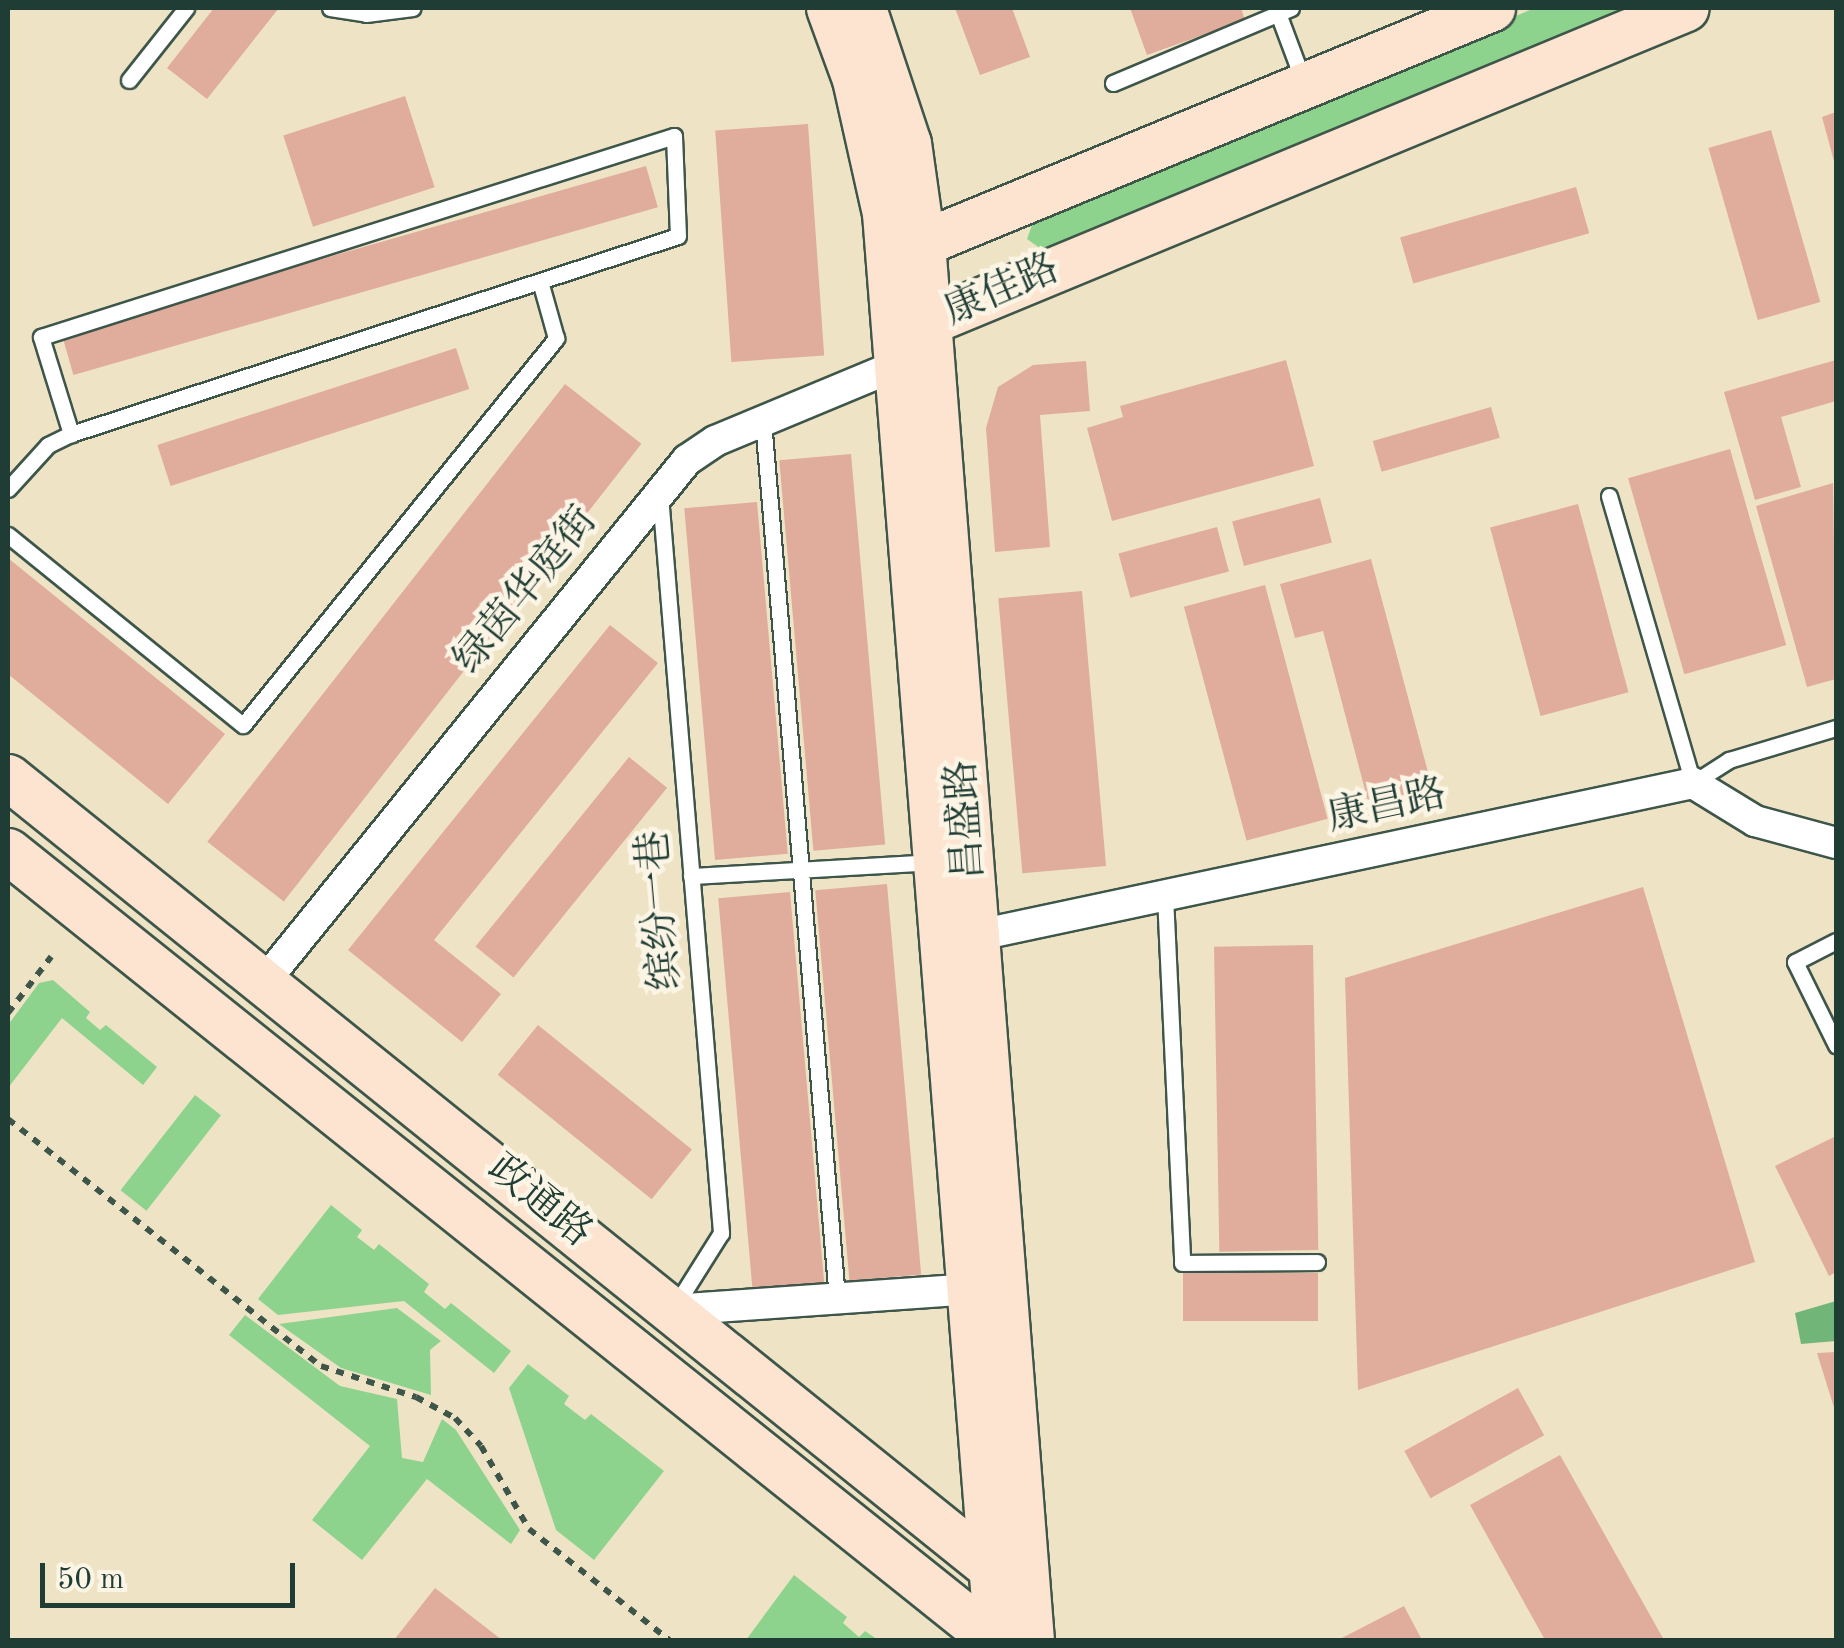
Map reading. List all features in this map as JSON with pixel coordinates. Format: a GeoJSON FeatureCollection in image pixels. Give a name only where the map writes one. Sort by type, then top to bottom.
{"type":"FeatureCollection","features":[{"type":"Feature","properties":{"kind":"street"},"geometry":{"type":"LineString","coordinates":[[830,8],[874,154],[892,288]]}},
{"type":"Feature","properties":{"kind":"street","name":"昌盛路"},"geometry":{"type":"LineString","coordinates":[[863,8],[908,142],[922,242],[919,346],[959,939],[987,1288],[1030,1621]]}},
{"type":"Feature","properties":{"kind":"street","name":"康佳路"},"geometry":{"type":"LineString","coordinates":[[1492,8],[922,242],[892,288],[919,346],[1686,8]]}},
{"type":"Feature","properties":{"kind":"street","name":"绿茵华庭街"},"geometry":{"type":"LineString","coordinates":[[264,982],[687,460],[919,346]]}},
{"type":"Feature","properties":{"kind":"street","name":"政通路"},"geometry":{"type":"LineString","coordinates":[[8,777],[991,1565],[1030,1621]]}},
{"type":"Feature","properties":{"kind":"street"},"geometry":{"type":"LineString","coordinates":[[1694,783],[1756,821],[1836,843]]}},
{"type":"Feature","properties":{"kind":"street","name":"康昌路"},"geometry":{"type":"LineString","coordinates":[[959,939],[1694,783]]}},
{"type":"Feature","properties":{"kind":"street","name":"政通路"},"geometry":{"type":"LineString","coordinates":[[8,851],[996,1640]]}},
{"type":"Feature","properties":{"kind":"street"},"geometry":{"type":"LineString","coordinates":[[672,1310],[987,1288]]}},
{"type":"Feature","properties":{"kind":"street","name":"昌盛路"},"geometry":{"type":"LineString","coordinates":[[987,1288],[991,1565],[996,1640]]}},
{"type":"Feature","properties":{"kind":"street"},"geometry":{"type":"LineString","coordinates":[[996,1640],[1030,1621]]}},
{"type":"Feature","properties":{"kind":"lane"},"geometry":{"type":"LineString","coordinates":[[129,80],[186,8]]}},
{"type":"Feature","properties":{"kind":"lane"},"geometry":{"type":"LineString","coordinates":[[330,8],[366,14],[413,8]]}},
{"type":"Feature","properties":{"kind":"lane"},"geometry":{"type":"LineString","coordinates":[[1112,83],[1281,9],[1305,84]]}},
{"type":"Feature","properties":{"kind":"lane"},"geometry":{"type":"LineString","coordinates":[[8,489],[48,444],[71,434],[678,236],[674,136],[42,337],[71,434]]}},
{"type":"Feature","properties":{"kind":"lane"},"geometry":{"type":"LineString","coordinates":[[8,535],[244,725],[556,338],[540,282]]}},
{"type":"Feature","properties":{"kind":"lane"},"geometry":{"type":"LineString","coordinates":[[763,421],[837,1298]]}},
{"type":"Feature","properties":{"kind":"lane","name":"缤纷一巷"},"geometry":{"type":"LineString","coordinates":[[660,491],[721,1233],[672,1310]]}},
{"type":"Feature","properties":{"kind":"lane"},"geometry":{"type":"LineString","coordinates":[[1609,496],[1694,783],[1729,760],[1836,728]]}},
{"type":"Feature","properties":{"kind":"lane"},"geometry":{"type":"LineString","coordinates":[[691,876],[953,861]]}},
{"type":"Feature","properties":{"kind":"lane"},"geometry":{"type":"LineString","coordinates":[[1165,896],[1182,1263],[1316,1262]]}},
{"type":"Feature","properties":{"kind":"lane"},"geometry":{"type":"LineString","coordinates":[[1836,941],[1795,962],[1836,1045]]}},
{"type":"Feature","properties":{"kind":"path"},"geometry":{"type":"LineString","coordinates":[[8,1013],[50,957]]}},
{"type":"Feature","properties":{"kind":"path"},"geometry":{"type":"LineString","coordinates":[[8,1119],[320,1366],[426,1401],[454,1418],[481,1446],[529,1529],[668,1640]]}},
{"type":"Feature","properties":{"kind":"green space"},"geometry":{"type":"Polygon","coordinates":[[[1535,8],[1636,8],[1044,251],[1027,239],[1036,214],[1535,8]]]}},
{"type":"Feature","properties":{"kind":"green space"},"geometry":{"type":"Polygon","coordinates":[[[53,980],[90,1012],[86,1018],[100,1030],[106,1025],[157,1067],[143,1085],[62,1018],[8,1088],[8,1025],[39,983],[53,980]]]}},
{"type":"Feature","properties":{"kind":"green space"},"geometry":{"type":"Polygon","coordinates":[[[195,1095],[221,1115],[147,1211],[121,1190],[195,1095]]]}},
{"type":"Feature","properties":{"kind":"green space"},"geometry":{"type":"Polygon","coordinates":[[[331,1205],[362,1230],[357,1237],[374,1250],[379,1244],[429,1284],[424,1292],[445,1309],[451,1303],[511,1351],[494,1373],[404,1301],[278,1315],[258,1299],[331,1205]]]}},
{"type":"Feature","properties":{"kind":"green space"},"geometry":{"type":"Polygon","coordinates":[[[1836,1301],[1836,1341],[1801,1344],[1795,1313],[1836,1301]]]}},
{"type":"Feature","properties":{"kind":"green space"},"geometry":{"type":"Polygon","coordinates":[[[397,1308],[441,1341],[430,1350],[431,1395],[341,1368],[279,1324],[397,1308]]]}},
{"type":"Feature","properties":{"kind":"green space"},"geometry":{"type":"Polygon","coordinates":[[[245,1315],[340,1386],[397,1399],[402,1458],[423,1462],[442,1419],[456,1430],[520,1530],[511,1544],[427,1479],[362,1560],[312,1520],[370,1446],[229,1335],[245,1315]]]}},
{"type":"Feature","properties":{"kind":"green space"},"geometry":{"type":"Polygon","coordinates":[[[528,1364],[569,1396],[564,1404],[585,1420],[591,1414],[664,1471],[594,1560],[556,1530],[509,1388],[528,1364]]]}},
{"type":"Feature","properties":{"kind":"green space"},"geometry":{"type":"Polygon","coordinates":[[[794,1575],[847,1617],[843,1623],[859,1637],[865,1631],[878,1640],[746,1640],[794,1575]]]}},
{"type":"Feature","properties":{"kind":"building"},"geometry":{"type":"Polygon","coordinates":[[[214,8],[279,8],[207,99],[167,68],[214,8]]]}},
{"type":"Feature","properties":{"kind":"building"},"geometry":{"type":"Polygon","coordinates":[[[955,8],[1012,8],[1030,57],[980,75],[955,8]]]}},
{"type":"Feature","properties":{"kind":"building"},"geometry":{"type":"Polygon","coordinates":[[[1130,8],[1241,8],[1245,20],[1147,55],[1130,8]]]}},
{"type":"Feature","properties":{"kind":"building"},"geometry":{"type":"Polygon","coordinates":[[[405,96],[435,187],[313,227],[283,136],[405,96]]]}},
{"type":"Feature","properties":{"kind":"building"},"geometry":{"type":"Polygon","coordinates":[[[1836,112],[1836,165],[1835,165],[1822,117],[1836,112]]]}},
{"type":"Feature","properties":{"kind":"building"},"geometry":{"type":"Polygon","coordinates":[[[808,124],[824,355],[731,362],[715,130],[808,124]]]}},
{"type":"Feature","properties":{"kind":"building"},"geometry":{"type":"Polygon","coordinates":[[[1771,130],[1820,302],[1758,320],[1709,148],[1771,130]]]}},
{"type":"Feature","properties":{"kind":"building"},"geometry":{"type":"Polygon","coordinates":[[[646,166],[658,207],[73,375],[62,334],[646,166]]]}},
{"type":"Feature","properties":{"kind":"building"},"geometry":{"type":"Polygon","coordinates":[[[1576,187],[1589,233],[1413,284],[1400,237],[1576,187]]]}},
{"type":"Feature","properties":{"kind":"building"},"geometry":{"type":"Polygon","coordinates":[[[456,348],[469,389],[171,486],[157,445],[456,348]]]}},
{"type":"Feature","properties":{"kind":"building"},"geometry":{"type":"Polygon","coordinates":[[[1286,360],[1314,466],[1112,521],[1087,428],[1123,417],[1120,406],[1286,360]]]}},
{"type":"Feature","properties":{"kind":"building"},"geometry":{"type":"Polygon","coordinates":[[[1836,360],[1836,401],[1781,417],[1801,487],[1755,500],[1724,392],[1836,360]]]}},
{"type":"Feature","properties":{"kind":"building"},"geometry":{"type":"Polygon","coordinates":[[[1086,361],[1090,411],[1040,415],[1050,547],[995,552],[986,428],[998,387],[1033,365],[1086,361]]]}},
{"type":"Feature","properties":{"kind":"building"},"geometry":{"type":"Polygon","coordinates":[[[565,384],[641,444],[284,902],[207,842],[565,384]]]}},
{"type":"Feature","properties":{"kind":"building"},"geometry":{"type":"Polygon","coordinates":[[[1491,407],[1500,438],[1382,472],[1373,441],[1491,407]]]}},
{"type":"Feature","properties":{"kind":"building"},"geometry":{"type":"Polygon","coordinates":[[[1730,449],[1786,645],[1684,674],[1628,478],[1730,449]]]}},
{"type":"Feature","properties":{"kind":"building"},"geometry":{"type":"Polygon","coordinates":[[[851,454],[885,845],[813,851],[779,460],[851,454]]]}},
{"type":"Feature","properties":{"kind":"building"},"geometry":{"type":"Polygon","coordinates":[[[1833,483],[1836,679],[1807,687],[1756,506],[1833,483]]]}},
{"type":"Feature","properties":{"kind":"building"},"geometry":{"type":"Polygon","coordinates":[[[1320,498],[1332,542],[1244,566],[1232,522],[1320,498]]]}},
{"type":"Feature","properties":{"kind":"building"},"geometry":{"type":"Polygon","coordinates":[[[757,502],[788,854],[715,860],[684,508],[757,502]]]}},
{"type":"Feature","properties":{"kind":"building"},"geometry":{"type":"Polygon","coordinates":[[[1578,504],[1628,692],[1541,716],[1490,528],[1578,504]]]}},
{"type":"Feature","properties":{"kind":"building"},"geometry":{"type":"Polygon","coordinates":[[[1217,527],[1229,571],[1130,598],[1118,553],[1217,527]]]}},
{"type":"Feature","properties":{"kind":"building"},"geometry":{"type":"Polygon","coordinates":[[[8,558],[225,734],[168,804],[8,674],[8,558]]]}},
{"type":"Feature","properties":{"kind":"building"},"geometry":{"type":"Polygon","coordinates":[[[1371,559],[1432,787],[1369,805],[1323,631],[1295,638],[1280,584],[1371,559]]]}},
{"type":"Feature","properties":{"kind":"building"},"geometry":{"type":"Polygon","coordinates":[[[1265,585],[1328,819],[1246,840],[1184,607],[1265,585]]]}},
{"type":"Feature","properties":{"kind":"building"},"geometry":{"type":"Polygon","coordinates":[[[1082,591],[1106,866],[1022,873],[998,598],[1082,591]]]}},
{"type":"Feature","properties":{"kind":"building"},"geometry":{"type":"Polygon","coordinates":[[[610,625],[658,663],[434,940],[501,994],[462,1042],[348,950],[610,625]]]}},
{"type":"Feature","properties":{"kind":"building"},"geometry":{"type":"Polygon","coordinates":[[[629,757],[667,788],[514,977],[475,947],[629,757]]]}},
{"type":"Feature","properties":{"kind":"building"},"geometry":{"type":"Polygon","coordinates":[[[887,884],[921,1275],[849,1281],[815,890],[887,884]]]}},
{"type":"Feature","properties":{"kind":"building"},"geometry":{"type":"Polygon","coordinates":[[[1643,887],[1755,1262],[1358,1390],[1345,978],[1643,887]]]}},
{"type":"Feature","properties":{"kind":"building"},"geometry":{"type":"Polygon","coordinates":[[[790,892],[824,1283],[752,1289],[718,898],[790,892]]]}},
{"type":"Feature","properties":{"kind":"building"},"geometry":{"type":"Polygon","coordinates":[[[1313,945],[1318,1250],[1219,1252],[1214,947],[1313,945]]]}},
{"type":"Feature","properties":{"kind":"building"},"geometry":{"type":"Polygon","coordinates":[[[538,1025],[692,1150],[652,1199],[498,1075],[538,1025]]]}},
{"type":"Feature","properties":{"kind":"building"},"geometry":{"type":"Polygon","coordinates":[[[1836,1136],[1836,1272],[1829,1276],[1775,1166],[1836,1136]]]}},
{"type":"Feature","properties":{"kind":"building"},"geometry":{"type":"Polygon","coordinates":[[[1183,1273],[1318,1273],[1318,1321],[1183,1321],[1183,1273]]]}},
{"type":"Feature","properties":{"kind":"building"},"geometry":{"type":"Polygon","coordinates":[[[1836,1352],[1836,1414],[1817,1353],[1836,1352]]]}},
{"type":"Feature","properties":{"kind":"building"},"geometry":{"type":"Polygon","coordinates":[[[1518,1388],[1544,1435],[1430,1498],[1404,1451],[1518,1388]]]}},
{"type":"Feature","properties":{"kind":"building"},"geometry":{"type":"Polygon","coordinates":[[[1560,1455],[1664,1640],[1545,1640],[1470,1505],[1560,1455]]]}},
{"type":"Feature","properties":{"kind":"building"},"geometry":{"type":"Polygon","coordinates":[[[435,1588],[502,1640],[394,1640],[435,1588]]]}},
{"type":"Feature","properties":{"kind":"building"},"geometry":{"type":"Polygon","coordinates":[[[1404,1606],[1422,1640],[1338,1640],[1404,1606]]]}}]}
